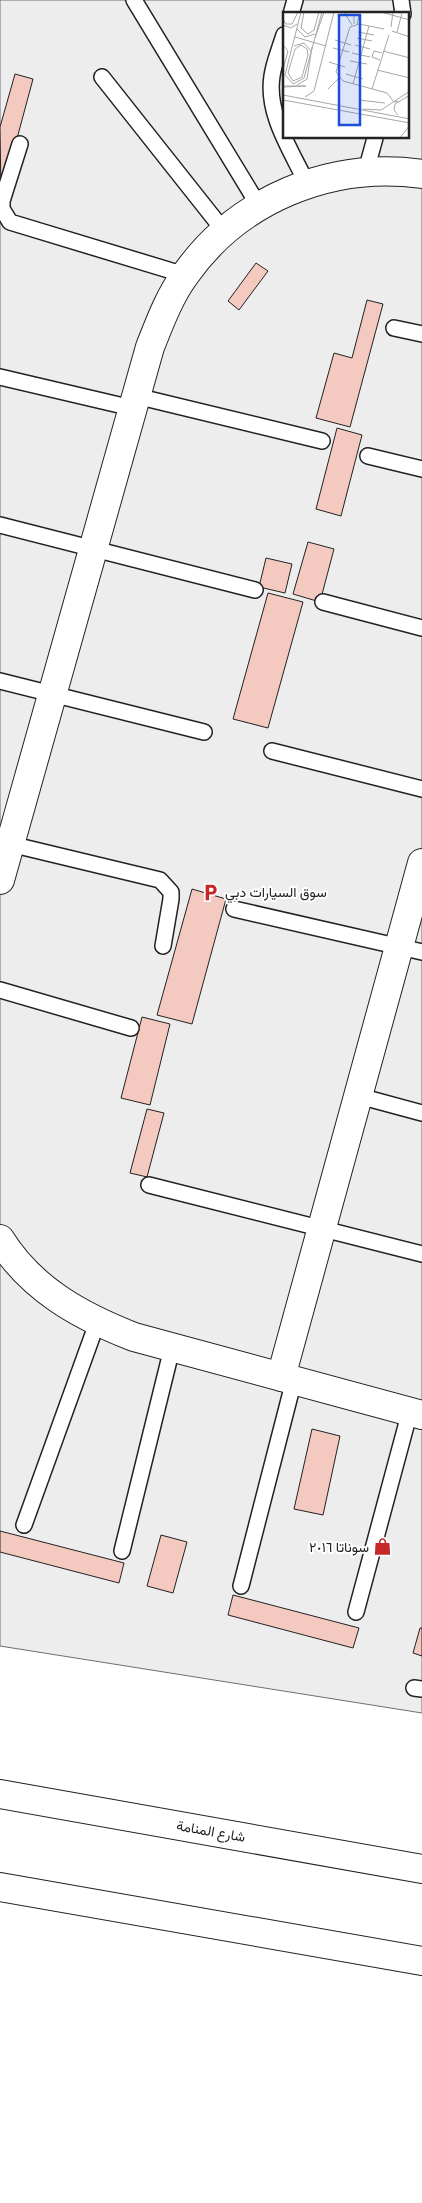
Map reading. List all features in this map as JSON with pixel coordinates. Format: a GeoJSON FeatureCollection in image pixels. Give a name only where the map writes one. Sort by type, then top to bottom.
{"type":"FeatureCollection","features":[{"type":"Feature","properties":{"kind":"street"},"geometry":{"type":"LineString","coordinates":[[0,880],[8,838],[52,694],[150,347],[164,310],[185,275],[206,249],[224,231],[259,206],[307,184],[336,175],[403,171],[422,174]]}},
{"type":"Feature","properties":{"kind":"street"},"geometry":{"type":"LineString","coordinates":[[287,1379],[322,1229],[359,1096],[410,950],[422,862]]}},
{"type":"Feature","properties":{"kind":"street"},"geometry":{"type":"LineString","coordinates":[[4,1255],[64,1304],[96,1323],[172,1348],[416,1413]]}},
{"type":"Feature","properties":{"kind":"street","name":"شارع المنامة"},"geometry":{"type":"LineString","coordinates":[[0,1794],[422,1869]]}},
{"type":"Feature","properties":{"kind":"street"},"geometry":{"type":"LineString","coordinates":[[0,1887],[422,1961]]}},
{"type":"Feature","properties":{"kind":"lane"},"geometry":{"type":"LineString","coordinates":[[134,0],[259,206]]}},
{"type":"Feature","properties":{"kind":"lane"},"geometry":{"type":"LineString","coordinates":[[283,38],[272,74],[271,92],[273,110],[283,132]]}},
{"type":"Feature","properties":{"kind":"lane"},"geometry":{"type":"LineString","coordinates":[[102,77],[224,231]]}},
{"type":"Feature","properties":{"kind":"lane"},"geometry":{"type":"LineString","coordinates":[[286,139],[307,184]]}},
{"type":"Feature","properties":{"kind":"lane"},"geometry":{"type":"LineString","coordinates":[[366,172],[375,139]]}},
{"type":"Feature","properties":{"kind":"lane"},"geometry":{"type":"LineString","coordinates":[[20,144],[2,201],[5,216],[10,222],[185,275]]}},
{"type":"Feature","properties":{"kind":"lane"},"geometry":{"type":"LineString","coordinates":[[394,328],[422,334]]}},
{"type":"Feature","properties":{"kind":"lane"},"geometry":{"type":"LineString","coordinates":[[0,377],[134,402],[322,441]]}},
{"type":"Feature","properties":{"kind":"lane"},"geometry":{"type":"LineString","coordinates":[[368,456],[422,469]]}},
{"type":"Feature","properties":{"kind":"lane"},"geometry":{"type":"LineString","coordinates":[[0,524],[255,590]]}},
{"type":"Feature","properties":{"kind":"lane"},"geometry":{"type":"LineString","coordinates":[[323,602],[422,628]]}},
{"type":"Feature","properties":{"kind":"lane"},"geometry":{"type":"LineString","coordinates":[[0,681],[204,732]]}},
{"type":"Feature","properties":{"kind":"lane"},"geometry":{"type":"LineString","coordinates":[[272,751],[422,789]]}},
{"type":"Feature","properties":{"kind":"lane"},"geometry":{"type":"LineString","coordinates":[[8,838],[160,880],[171,892],[163,946]]}},
{"type":"Feature","properties":{"kind":"lane"},"geometry":{"type":"LineString","coordinates":[[234,909],[410,950]]}},
{"type":"Feature","properties":{"kind":"lane"},"geometry":{"type":"LineString","coordinates":[[0,990],[131,1028]]}},
{"type":"Feature","properties":{"kind":"lane"},"geometry":{"type":"LineString","coordinates":[[359,1096],[422,1113]]}},
{"type":"Feature","properties":{"kind":"lane"},"geometry":{"type":"LineString","coordinates":[[150,1185],[422,1254]]}},
{"type":"Feature","properties":{"kind":"lane"},"geometry":{"type":"LineString","coordinates":[[24,1525],[96,1323]]}},
{"type":"Feature","properties":{"kind":"lane"},"geometry":{"type":"LineString","coordinates":[[122,1550],[172,1348]]}},
{"type":"Feature","properties":{"kind":"lane"},"geometry":{"type":"LineString","coordinates":[[241,1586],[287,1379]]}},
{"type":"Feature","properties":{"kind":"lane"},"geometry":{"type":"LineString","coordinates":[[356,1612],[416,1413]]}},
{"type":"Feature","properties":{"kind":"shaded area","name":"سوق السيارات دبي"},"geometry":{"type":"Polygon","coordinates":[[[0,0],[422,0],[422,1713],[0,1646],[0,0]]]}},
{"type":"Feature","properties":{"kind":"building"},"geometry":{"type":"Polygon","coordinates":[[[15,74],[33,79],[1,198],[0,127],[15,74]]]}},
{"type":"Feature","properties":{"kind":"building"},"geometry":{"type":"Polygon","coordinates":[[[256,263],[268,271],[239,310],[228,301],[256,263]]]}},
{"type":"Feature","properties":{"kind":"building"},"geometry":{"type":"Polygon","coordinates":[[[367,300],[383,304],[350,427],[316,418],[334,353],[352,358],[367,300]]]}},
{"type":"Feature","properties":{"kind":"building"},"geometry":{"type":"Polygon","coordinates":[[[337,428],[362,435],[341,516],[316,509],[337,428]]]}},
{"type":"Feature","properties":{"kind":"building"},"geometry":{"type":"Polygon","coordinates":[[[308,542],[334,549],[320,602],[293,594],[308,542]]]}},
{"type":"Feature","properties":{"kind":"building"},"geometry":{"type":"Polygon","coordinates":[[[266,558],[292,564],[285,593],[259,587],[266,558]]]}},
{"type":"Feature","properties":{"kind":"building"},"geometry":{"type":"Polygon","coordinates":[[[268,593],[303,602],[268,728],[233,719],[268,593]]]}},
{"type":"Feature","properties":{"kind":"building"},"geometry":{"type":"Polygon","coordinates":[[[192,889],[226,899],[192,1024],[157,1015],[192,889]]]}},
{"type":"Feature","properties":{"kind":"building"},"geometry":{"type":"Polygon","coordinates":[[[142,1017],[170,1024],[150,1105],[121,1098],[142,1017]]]}},
{"type":"Feature","properties":{"kind":"building"},"geometry":{"type":"Polygon","coordinates":[[[147,1109],[164,1113],[147,1177],[130,1173],[147,1109]]]}},
{"type":"Feature","properties":{"kind":"building"},"geometry":{"type":"Polygon","coordinates":[[[312,1429],[340,1436],[323,1515],[294,1509],[312,1429]]]}},
{"type":"Feature","properties":{"kind":"building"},"geometry":{"type":"Polygon","coordinates":[[[0,1531],[124,1563],[119,1583],[0,1552],[0,1531]]]}},
{"type":"Feature","properties":{"kind":"building"},"geometry":{"type":"Polygon","coordinates":[[[161,1535],[187,1542],[173,1593],[147,1586],[161,1535]]]}},
{"type":"Feature","properties":{"kind":"building"},"geometry":{"type":"Polygon","coordinates":[[[233,1595],[359,1628],[353,1648],[228,1615],[233,1595]]]}},
{"type":"Feature","properties":{"kind":"building"},"geometry":{"type":"Polygon","coordinates":[[[420,1628],[422,1628],[422,1656],[413,1653],[420,1628]]]}},
{"type":"Feature","properties":{"kind":"place","name":"سوق السيارات دبي"},"geometry":{"type":"Point","coordinates":[211,892]}},
{"type":"Feature","properties":{"kind":"place","name":"سوناتا ٢٠١٦"},"geometry":{"type":"Point","coordinates":[383,1547]}}]}
